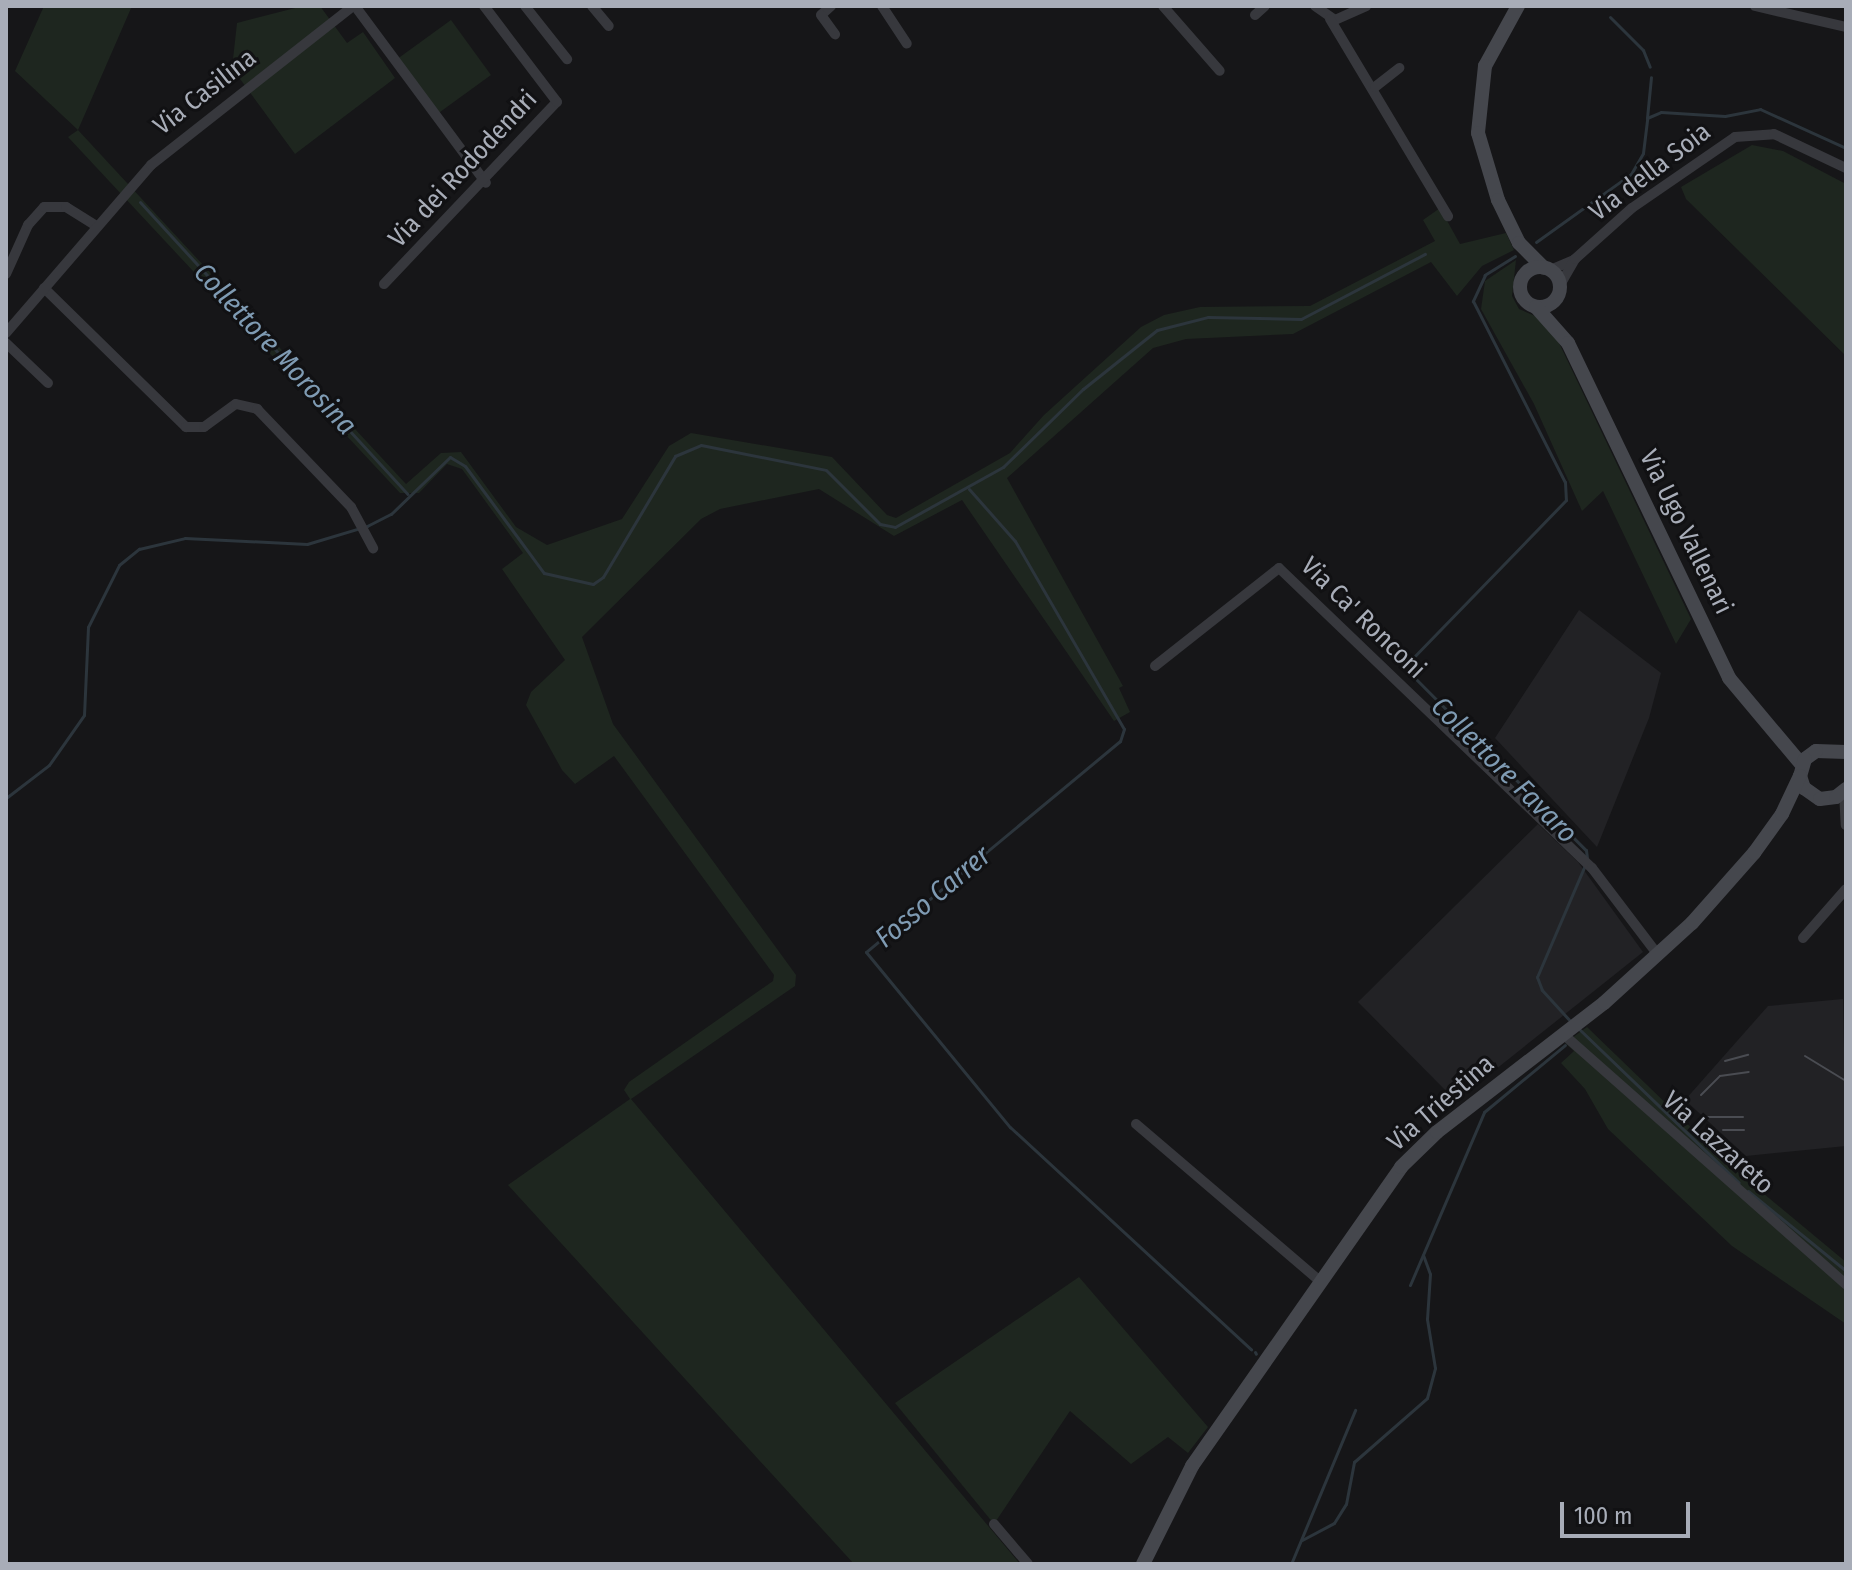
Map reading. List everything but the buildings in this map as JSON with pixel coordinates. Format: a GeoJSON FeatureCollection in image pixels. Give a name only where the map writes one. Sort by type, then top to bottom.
{"type":"FeatureCollection","features":[{"type":"Feature","properties":{"kind":"street"},"geometry":{"type":"LineString","coordinates":[[354,6],[486,183]]}},
{"type":"Feature","properties":{"kind":"street","name":"Via Casilina"},"geometry":{"type":"LineString","coordinates":[[6,333],[95,225],[165,151],[354,6]]}},
{"type":"Feature","properties":{"kind":"street","name":"Via dei Rododendri"},"geometry":{"type":"LineString","coordinates":[[384,284],[486,183],[557,102],[484,6]]}},
{"type":"Feature","properties":{"kind":"street"},"geometry":{"type":"LineString","coordinates":[[525,6],[567,59]]}},
{"type":"Feature","properties":{"kind":"street"},"geometry":{"type":"LineString","coordinates":[[592,6],[609,26]]}},
{"type":"Feature","properties":{"kind":"street"},"geometry":{"type":"LineString","coordinates":[[831,6],[821,15],[835,34]]}},
{"type":"Feature","properties":{"kind":"street"},"geometry":{"type":"LineString","coordinates":[[882,6],[907,44]]}},
{"type":"Feature","properties":{"kind":"street"},"geometry":{"type":"LineString","coordinates":[[1163,6],[1220,71]]}},
{"type":"Feature","properties":{"kind":"street"},"geometry":{"type":"LineString","coordinates":[[1255,15],[1265,6]]}},
{"type":"Feature","properties":{"kind":"street"},"geometry":{"type":"LineString","coordinates":[[1315,6],[1333,20],[1448,216]]}},
{"type":"Feature","properties":{"kind":"street"},"geometry":{"type":"LineString","coordinates":[[1333,20],[1366,6]]}},
{"type":"Feature","properties":{"kind":"street","name":"Via Ugo Vallenari"},"geometry":{"type":"LineString","coordinates":[[1518,6],[1489,54],[1477,119],[1491,182],[1519,243],[1524,299],[1536,307],[1568,343]]}},
{"type":"Feature","properties":{"kind":"street"},"geometry":{"type":"LineString","coordinates":[[1755,6],[1846,27]]}},
{"type":"Feature","properties":{"kind":"street"},"geometry":{"type":"LineString","coordinates":[[1375,87],[1399,68]]}},
{"type":"Feature","properties":{"kind":"street","name":"Via della Soia"},"geometry":{"type":"LineString","coordinates":[[1547,269],[1575,259],[1652,193],[1742,135],[1782,137],[1846,168]]}},
{"type":"Feature","properties":{"kind":"street"},"geometry":{"type":"LineString","coordinates":[[6,274],[40,210],[57,205],[95,225]]}},
{"type":"Feature","properties":{"kind":"street"},"geometry":{"type":"LineString","coordinates":[[78,215],[81,242]]}},
{"type":"Feature","properties":{"kind":"street","name":"Via Ugo Vallenari"},"geometry":{"type":"LineString","coordinates":[[1519,243],[1547,269],[1559,291],[1568,343],[1729,678],[1821,798]]}},
{"type":"Feature","properties":{"kind":"street","name":"Via della Soia"},"geometry":{"type":"LineString","coordinates":[[1559,291],[1575,259]]}},
{"type":"Feature","properties":{"kind":"street"},"geometry":{"type":"LineString","coordinates":[[1522,279],[1532,270],[1547,269]]}},
{"type":"Feature","properties":{"kind":"street"},"geometry":{"type":"LineString","coordinates":[[44,288],[186,427],[204,427],[236,404],[257,409],[365,527],[373,548]]}},
{"type":"Feature","properties":{"kind":"street"},"geometry":{"type":"LineString","coordinates":[[1536,307],[1559,291]]}},
{"type":"Feature","properties":{"kind":"street"},"geometry":{"type":"LineString","coordinates":[[6,343],[48,383]]}},
{"type":"Feature","properties":{"kind":"street","name":"Via Ca' Ronconi"},"geometry":{"type":"LineString","coordinates":[[1155,666],[1279,568],[1592,868],[1658,955]]}},
{"type":"Feature","properties":{"kind":"street","name":"Via Ugo Vallenari"},"geometry":{"type":"LineString","coordinates":[[1774,733],[1816,751]]}},
{"type":"Feature","properties":{"kind":"street"},"geometry":{"type":"LineString","coordinates":[[1816,751],[1843,754]]}},
{"type":"Feature","properties":{"kind":"street","name":"Via Triestina"},"geometry":{"type":"LineString","coordinates":[[1143,1564],[1192,1466],[1411,1156],[1658,955],[1733,880],[1782,814],[1801,770],[1816,751]]}},
{"type":"Feature","properties":{"kind":"street"},"geometry":{"type":"LineString","coordinates":[[1845,790],[1846,826]]}},
{"type":"Feature","properties":{"kind":"street","name":"Via Triestina"},"geometry":{"type":"LineString","coordinates":[[1782,814],[1845,790]]}},
{"type":"Feature","properties":{"kind":"street"},"geometry":{"type":"LineString","coordinates":[[1821,798],[1846,826]]}},
{"type":"Feature","properties":{"kind":"street"},"geometry":{"type":"LineString","coordinates":[[1803,938],[1846,889]]}},
{"type":"Feature","properties":{"kind":"street","name":"Via Lazzareto"},"geometry":{"type":"LineString","coordinates":[[1565,1033],[1846,1284]]}},
{"type":"Feature","properties":{"kind":"street"},"geometry":{"type":"LineString","coordinates":[[1136,1124],[1320,1281]]}},
{"type":"Feature","properties":{"kind":"street"},"geometry":{"type":"LineString","coordinates":[[994,1524],[1028,1564]]}},
{"type":"Feature","properties":{"kind":"shaded area"},"geometry":{"type":"Polygon","coordinates":[[[44,6],[132,6],[78,130],[15,71],[44,6]]]}},
{"type":"Feature","properties":{"kind":"shaded area"},"geometry":{"type":"Polygon","coordinates":[[[303,6],[320,6],[347,43],[363,32],[395,78],[295,154],[232,68],[237,23],[303,6]]]}},
{"type":"Feature","properties":{"kind":"shaded area"},"geometry":{"type":"Polygon","coordinates":[[[451,20],[491,75],[438,114],[398,59],[451,20]]]}},
{"type":"Feature","properties":{"kind":"shaded area"},"geometry":{"type":"Polygon","coordinates":[[[78,130],[406,484],[441,453],[461,452],[516,527],[547,545],[622,519],[669,446],[691,433],[832,457],[887,515],[896,518],[1010,453],[1044,415],[1141,327],[1164,315],[1200,307],[1310,306],[1435,241],[1423,220],[1440,208],[1460,244],[1506,233],[1514,250],[1482,266],[1457,296],[1431,262],[1293,334],[1186,339],[1153,348],[1007,478],[1123,686],[1119,688],[1130,712],[1114,721],[962,500],[894,536],[819,489],[720,509],[701,519],[582,637],[613,724],[796,975],[795,986],[631,1099],[1020,1564],[854,1564],[508,1185],[630,1099],[624,1090],[629,1082],[773,981],[774,975],[614,756],[575,784],[562,770],[526,705],[531,692],[565,660],[502,569],[523,553],[462,469],[447,464],[419,493],[400,493],[68,137],[78,130]]]}},
{"type":"Feature","properties":{"kind":"shaded area"},"geometry":{"type":"Polygon","coordinates":[[[1752,145],[1783,151],[1846,184],[1846,356],[1686,199],[1681,187],[1752,145]]]}},
{"type":"Feature","properties":{"kind":"shaded area"},"geometry":{"type":"Polygon","coordinates":[[[1516,260],[1512,296],[1519,309],[1549,322],[1691,619],[1676,644],[1603,491],[1582,511],[1534,404],[1481,309],[1485,281],[1516,260]]]}},
{"type":"Feature","properties":{"kind":"shaded area"},"geometry":{"type":"Polygon","coordinates":[[[1579,610],[1661,673],[1649,718],[1597,847],[1495,738],[1579,610]]]}},
{"type":"Feature","properties":{"kind":"shaded area"},"geometry":{"type":"Polygon","coordinates":[[[1538,824],[1578,862],[1643,952],[1456,1101],[1358,1002],[1538,824]]]}},
{"type":"Feature","properties":{"kind":"shaded area"},"geometry":{"type":"Polygon","coordinates":[[[1843,999],[1846,1146],[1746,1156],[1685,1100],[1768,1006],[1843,999]]]}},
{"type":"Feature","properties":{"kind":"shaded area"},"geometry":{"type":"Polygon","coordinates":[[[1587,1027],[1734,1169],[1846,1262],[1846,1324],[1732,1246],[1608,1129],[1585,1089],[1561,1063],[1574,1051],[1565,1043],[1587,1027]]]}},
{"type":"Feature","properties":{"kind":"shaded area"},"geometry":{"type":"Polygon","coordinates":[[[1079,1277],[1208,1427],[1188,1453],[1168,1437],[1131,1464],[1070,1411],[994,1524],[895,1403],[1079,1277]]]}},
{"type":"Feature","properties":{"kind":"waterway"},"geometry":{"type":"LineString","coordinates":[[1610,17],[1643,50],[1650,67]]}},
{"type":"Feature","properties":{"kind":"waterway"},"geometry":{"type":"LineString","coordinates":[[1647,118],[1651,77]]}},
{"type":"Feature","properties":{"kind":"waterway"},"geometry":{"type":"LineString","coordinates":[[1536,242],[1631,174],[1643,153],[1647,118],[1661,112],[1725,116],[1760,109],[1846,148]]}},
{"type":"Feature","properties":{"kind":"waterway","name":"Collettore Morosina"},"geometry":{"type":"LineString","coordinates":[[140,202],[408,494]]}},
{"type":"Feature","properties":{"kind":"waterway"},"geometry":{"type":"LineString","coordinates":[[6,798],[49,765],[84,715],[88,627],[119,565],[139,549],[185,538],[307,544],[367,526],[391,514],[450,457],[465,466],[544,573],[593,584],[603,577],[675,456],[701,445],[826,470],[880,524],[895,527],[1003,467],[1083,389],[1157,330],[1208,317],[1301,319],[1425,254]]}},
{"type":"Feature","properties":{"kind":"waterway","name":"Collettore Favaro"},"geometry":{"type":"LineString","coordinates":[[1515,256],[1485,275],[1473,301],[1565,482],[1566,500],[1404,667],[1586,850],[1587,858]]}},
{"type":"Feature","properties":{"kind":"waterway","name":"Fosso Carrer"},"geometry":{"type":"LineString","coordinates":[[969,489],[1015,541],[1124,729],[1120,741],[866,952],[1010,1127],[1251,1349]]}},
{"type":"Feature","properties":{"kind":"waterway","name":"Collettore Favaro"},"geometry":{"type":"LineString","coordinates":[[1572,1023],[1542,990],[1537,977],[1585,865]]}},
{"type":"Feature","properties":{"kind":"waterway","name":"Collettore Favaro"},"geometry":{"type":"LineString","coordinates":[[1578,1028],[1739,1183]]}},
{"type":"Feature","properties":{"kind":"waterway"},"geometry":{"type":"LineString","coordinates":[[1410,1285],[1484,1112],[1565,1045]]}},
{"type":"Feature","properties":{"kind":"waterway","name":"Collettore Favaro"},"geometry":{"type":"LineString","coordinates":[[1748,1191],[1846,1271]]}},
{"type":"Feature","properties":{"kind":"waterway"},"geometry":{"type":"LineString","coordinates":[[1302,1540],[1334,1523],[1346,1504],[1354,1462],[1427,1398],[1435,1368],[1427,1319],[1430,1274],[1423,1255]]}},
{"type":"Feature","properties":{"kind":"waterway"},"geometry":{"type":"LineString","coordinates":[[1291,1564],[1355,1410]]}},
{"type":"Feature","properties":{"kind":"tram line"},"geometry":{"type":"LineString","coordinates":[[1725,1061],[1748,1055]]}},
{"type":"Feature","properties":{"kind":"tram line"},"geometry":{"type":"LineString","coordinates":[[1805,1056],[1846,1081]]}},
{"type":"Feature","properties":{"kind":"tram line"},"geometry":{"type":"LineString","coordinates":[[1701,1095],[1720,1076],[1749,1072]]}},
{"type":"Feature","properties":{"kind":"tram line"},"geometry":{"type":"LineString","coordinates":[[1708,1117],[1743,1117]]}},
{"type":"Feature","properties":{"kind":"tram line"},"geometry":{"type":"LineString","coordinates":[[1723,1130],[1744,1130]]}}]}
